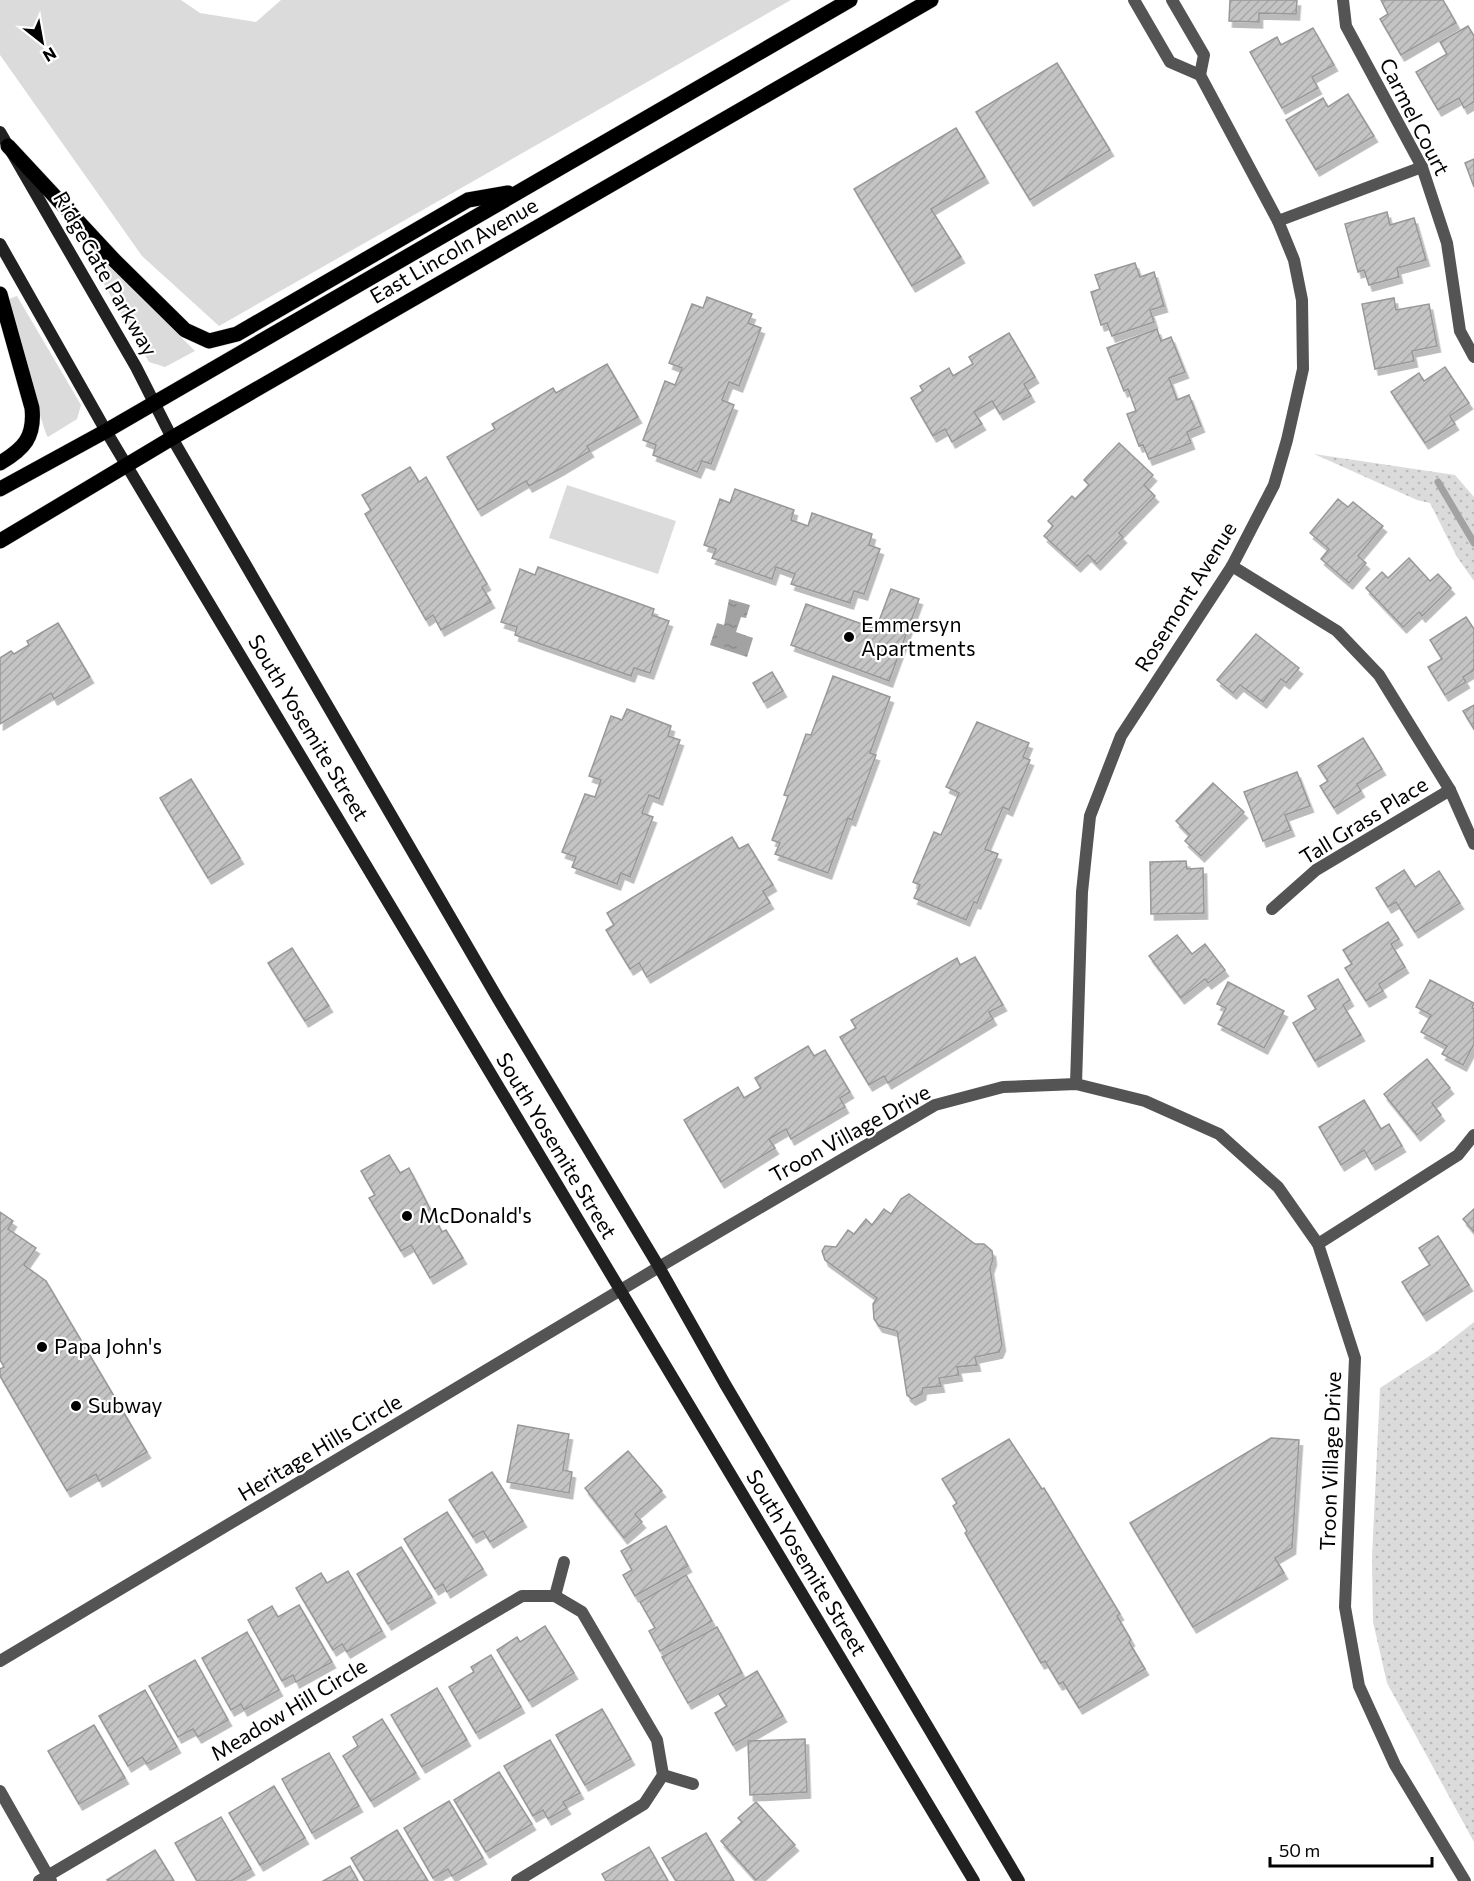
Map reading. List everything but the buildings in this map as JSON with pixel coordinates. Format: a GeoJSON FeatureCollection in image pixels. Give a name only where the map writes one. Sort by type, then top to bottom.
{"type":"FeatureCollection","features":[{"type":"Feature","properties":{"kind":"main road","name":"East Lincoln Avenue"},"geometry":{"type":"LineString","coordinates":[[0,489],[106,431],[850,0]]}},
{"type":"Feature","properties":{"kind":"main road","name":"East Lincoln Avenue"},"geometry":{"type":"LineString","coordinates":[[0,541],[127,464],[931,0]]}},
{"type":"Feature","properties":{"kind":"main road","name":"RidgeGate Parkway"},"geometry":{"type":"LineString","coordinates":[[0,132],[154,402],[172,438]]}},
{"type":"Feature","properties":{"kind":"main road"},"geometry":{"type":"LineString","coordinates":[[8,146],[114,260],[185,330],[209,341],[237,334],[468,200],[520,191]]}},
{"type":"Feature","properties":{"kind":"main road"},"geometry":{"type":"LineString","coordinates":[[0,244],[106,431]]}},
{"type":"Feature","properties":{"kind":"main road"},"geometry":{"type":"LineString","coordinates":[[0,294],[32,408],[33,426],[30,438],[15,454],[0,463]]}},
{"type":"Feature","properties":{"kind":"main road","name":"South Yosemite Street"},"geometry":{"type":"LineString","coordinates":[[106,431],[974,1881]]}},
{"type":"Feature","properties":{"kind":"main road","name":"South Yosemite Street"},"geometry":{"type":"LineString","coordinates":[[172,438],[498,999],[659,1267],[725,1384],[1019,1881]]}},
{"type":"Feature","properties":{"kind":"street"},"geometry":{"type":"LineString","coordinates":[[1134,0],[1170,62],[1200,75]]}},
{"type":"Feature","properties":{"kind":"street","name":"Rosemont Avenue"},"geometry":{"type":"LineString","coordinates":[[1076,1084],[1082,892],[1090,816],[1121,736],[1232,566],[1274,485],[1303,369],[1302,300],[1294,260],[1278,221],[1200,75],[1204,55],[1172,0]]}},
{"type":"Feature","properties":{"kind":"street","name":"Carmel Court"},"geometry":{"type":"LineString","coordinates":[[1343,0],[1346,26],[1422,167],[1447,243],[1460,331],[1474,357]]}},
{"type":"Feature","properties":{"kind":"street"},"geometry":{"type":"LineString","coordinates":[[1278,221],[1422,167]]}},
{"type":"Feature","properties":{"kind":"street"},"geometry":{"type":"LineString","coordinates":[[1232,566],[1337,631],[1379,675],[1450,790],[1474,844]]}},
{"type":"Feature","properties":{"kind":"street","name":"Tall Grass Place"},"geometry":{"type":"LineString","coordinates":[[1272,909],[1316,870],[1450,790]]}},
{"type":"Feature","properties":{"kind":"street","name":"Troon Village Drive"},"geometry":{"type":"LineString","coordinates":[[659,1267],[935,1105],[1003,1087],[1076,1084],[1145,1101],[1219,1134],[1278,1187],[1318,1244],[1355,1358],[1345,1607],[1359,1686],[1395,1765],[1465,1881]]}},
{"type":"Feature","properties":{"kind":"street"},"geometry":{"type":"LineString","coordinates":[[1318,1244],[1458,1155],[1474,1135]]}},
{"type":"Feature","properties":{"kind":"street","name":"Heritage Hills Circle"},"geometry":{"type":"LineString","coordinates":[[0,1661],[659,1267]]}},
{"type":"Feature","properties":{"kind":"street"},"geometry":{"type":"LineString","coordinates":[[517,1881],[644,1804],[663,1775],[657,1740],[582,1612],[555,1596],[564,1562]]}},
{"type":"Feature","properties":{"kind":"street","name":"Meadow Hill Circle"},"geometry":{"type":"LineString","coordinates":[[46,1879],[522,1596],[555,1596]]}},
{"type":"Feature","properties":{"kind":"street"},"geometry":{"type":"LineString","coordinates":[[663,1775],[693,1784]]}},
{"type":"Feature","properties":{"kind":"street"},"geometry":{"type":"LineString","coordinates":[[0,1791],[46,1879]]}},
{"type":"Feature","properties":{"kind":"shaded area"},"geometry":{"type":"Polygon","coordinates":[[[0,0],[181,0],[200,13],[256,22],[281,0],[791,0],[219,326],[142,256],[0,55],[0,0]]]}},
{"type":"Feature","properties":{"kind":"shaded area"},"geometry":{"type":"Polygon","coordinates":[[[92,249],[195,351],[165,367],[149,362],[86,253],[92,249]]]}},
{"type":"Feature","properties":{"kind":"shaded area"},"geometry":{"type":"Polygon","coordinates":[[[17,296],[81,405],[77,419],[48,437],[9,299],[17,296]]]}},
{"type":"Feature","properties":{"kind":"shaded area"},"geometry":{"type":"Polygon","coordinates":[[[1314,454],[1455,475],[1474,497],[1474,581],[1457,557],[1430,503],[1417,500],[1314,454]]]}},
{"type":"Feature","properties":{"kind":"shaded area"},"geometry":{"type":"Polygon","coordinates":[[[567,485],[676,521],[658,574],[549,538],[567,485]]]}},
{"type":"Feature","properties":{"kind":"shaded area"},"geometry":{"type":"Polygon","coordinates":[[[1474,1322],[1474,1842],[1387,1683],[1373,1622],[1372,1558],[1380,1388],[1437,1351],[1474,1322]]]}},
{"type":"Feature","properties":{"kind":"water"},"geometry":{"type":"Polygon","coordinates":[[[729,599],[750,605],[746,618],[741,617],[736,632],[753,638],[747,657],[710,645],[717,623],[724,625],[729,599]]]}},
{"type":"Feature","properties":{"kind":"waterway"},"geometry":{"type":"LineString","coordinates":[[1438,482],[1474,543]]}},
{"type":"Feature","properties":{"kind":"place","name":"Emmersyn Apartments"},"geometry":{"type":"Point","coordinates":[849,637]}},
{"type":"Feature","properties":{"kind":"place","name":"McDonald's"},"geometry":{"type":"Point","coordinates":[407,1216]}},
{"type":"Feature","properties":{"kind":"place","name":"Papa John's"},"geometry":{"type":"Point","coordinates":[42,1347]}},
{"type":"Feature","properties":{"kind":"place","name":"Subway"},"geometry":{"type":"Point","coordinates":[76,1406]}}]}
